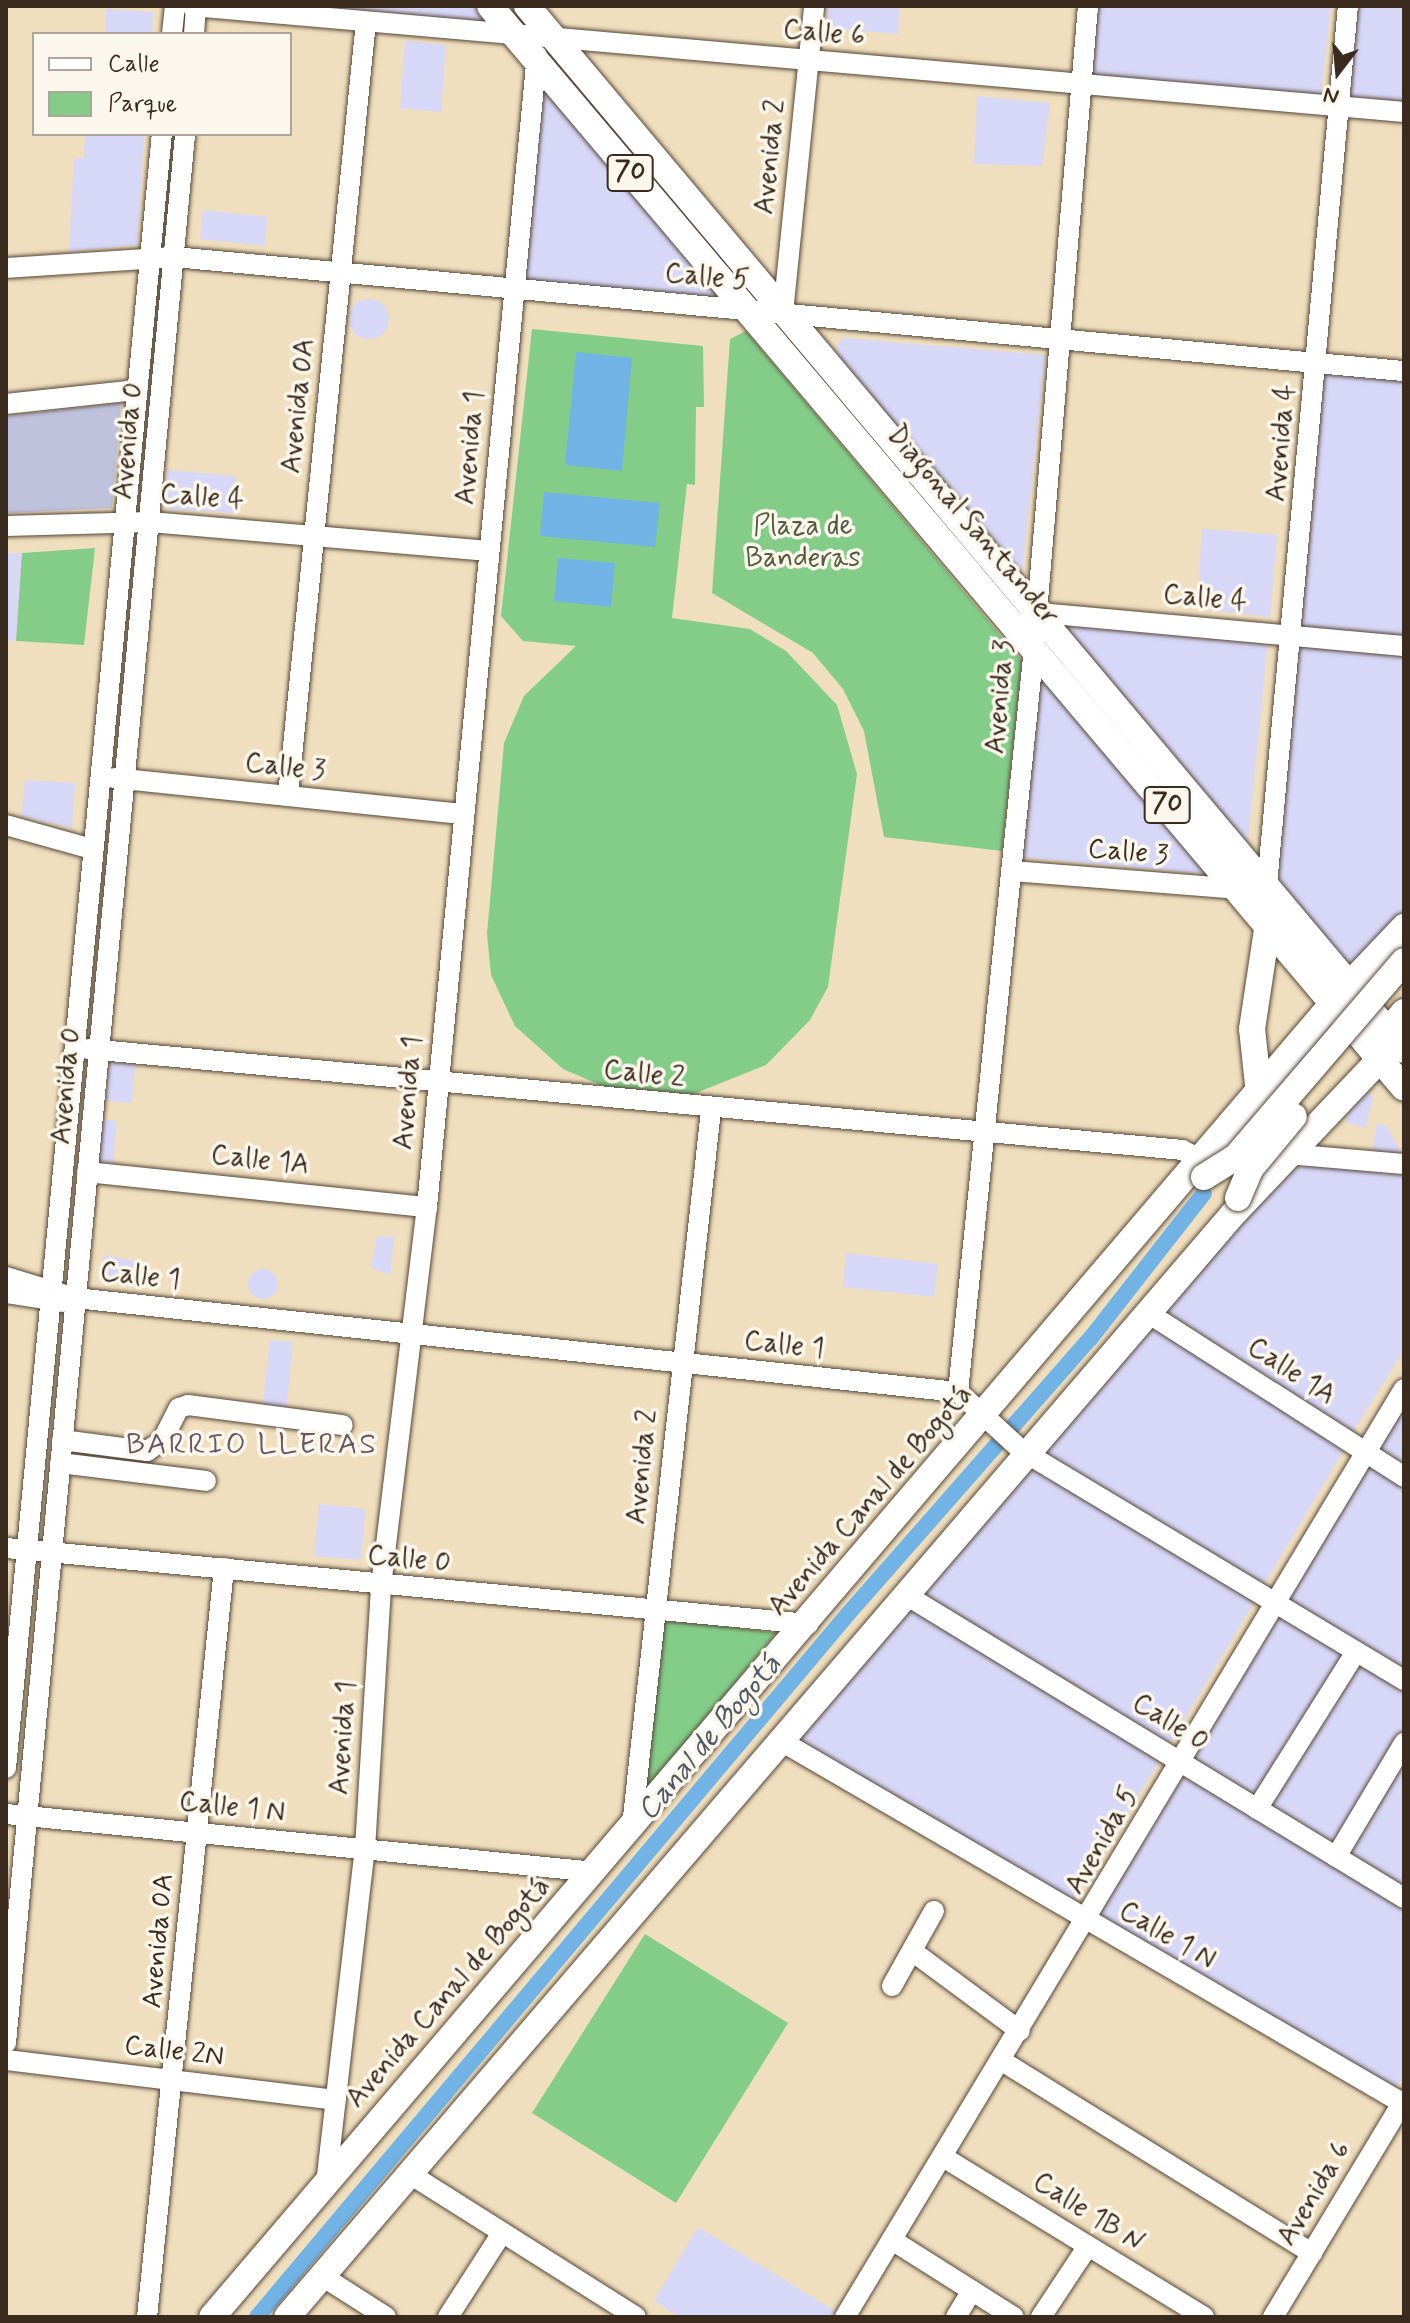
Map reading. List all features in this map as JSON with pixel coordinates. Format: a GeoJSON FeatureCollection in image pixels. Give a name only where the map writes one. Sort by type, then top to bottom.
{"type":"FeatureCollection","features":[{"type":"Feature","properties":{"kind":"main road","name":"Diagonal Santander"},"geometry":{"type":"LineString","coordinates":[[490,6],[536,29],[783,313],[1267,885],[1342,993]]}},
{"type":"Feature","properties":{"kind":"main road","name":"Diagonal Santander"},"geometry":{"type":"LineString","coordinates":[[536,29],[746,309],[1000,609],[1268,923],[1394,1038],[1404,1088]]}},
{"type":"Feature","properties":{"kind":"main road"},"geometry":{"type":"LineString","coordinates":[[1259,1094],[1252,1029],[1268,923]]}},
{"type":"Feature","properties":{"kind":"main road"},"geometry":{"type":"LineString","coordinates":[[1197,1176],[1342,993],[1404,927]]}},
{"type":"Feature","properties":{"kind":"main road","name":"Avenida Canal de Bogotá"},"geometry":{"type":"LineString","coordinates":[[212,2317],[808,1624],[988,1423],[1197,1176],[1236,1157],[1404,961]]}},
{"type":"Feature","properties":{"kind":"main road"},"geometry":{"type":"LineString","coordinates":[[1236,1206],[1251,1168],[1404,988]]}},
{"type":"Feature","properties":{"kind":"main road"},"geometry":{"type":"LineString","coordinates":[[287,2317],[1025,1452],[1148,1313],[1236,1206],[1394,1038]]}},
{"type":"Feature","properties":{"kind":"street"},"geometry":{"type":"LineString","coordinates":[[172,32],[175,6]]}},
{"type":"Feature","properties":{"kind":"street"},"geometry":{"type":"LineString","coordinates":[[194,32],[195,6]]}},
{"type":"Feature","properties":{"kind":"street","name":"Calle 6"},"geometry":{"type":"LineString","coordinates":[[195,6],[366,22],[536,29],[809,61],[1404,112]]}},
{"type":"Feature","properties":{"kind":"street","name":"Avenida 2"},"geometry":{"type":"LineString","coordinates":[[783,313],[814,6]]}},
{"type":"Feature","properties":{"kind":"street","name":"Avenida 3"},"geometry":{"type":"LineString","coordinates":[[958,1392],[1034,648],[1088,6]]}},
{"type":"Feature","properties":{"kind":"street","name":"Avenida 4"},"geometry":{"type":"LineString","coordinates":[[1267,885],[1293,635],[1348,6]]}},
{"type":"Feature","properties":{"kind":"street","name":"Avenida 0A"},"geometry":{"type":"LineString","coordinates":[[288,796],[366,22]]}},
{"type":"Feature","properties":{"kind":"street","name":"Avenida 1"},"geometry":{"type":"LineString","coordinates":[[326,2184],[365,1849],[381,1586],[407,1335],[427,1207],[536,29]]}},
{"type":"Feature","properties":{"kind":"street","name":"Avenida 0"},"geometry":{"type":"LineString","coordinates":[[6,2043],[16,1814],[52,1552],[62,1440],[62,1298],[76,1048],[92,849],[162,136]]}},
{"type":"Feature","properties":{"kind":"street","name":"Avenida 0"},"geometry":{"type":"LineString","coordinates":[[6,1768],[16,1549],[87,1172],[185,136]]}},
{"type":"Feature","properties":{"kind":"street","name":"Calle 5"},"geometry":{"type":"LineString","coordinates":[[6,268],[174,257],[1404,371]]}},
{"type":"Feature","properties":{"kind":"street"},"geometry":{"type":"LineString","coordinates":[[6,404],[137,390]]}},
{"type":"Feature","properties":{"kind":"street","name":"Calle 4"},"geometry":{"type":"LineString","coordinates":[[6,526],[150,522],[489,551]]}},
{"type":"Feature","properties":{"kind":"street","name":"Calle 4"},"geometry":{"type":"LineString","coordinates":[[1000,609],[1404,646]]}},
{"type":"Feature","properties":{"kind":"street","name":"Calle 3"},"geometry":{"type":"LineString","coordinates":[[99,777],[464,814]]}},
{"type":"Feature","properties":{"kind":"street"},"geometry":{"type":"LineString","coordinates":[[6,825],[92,849]]}},
{"type":"Feature","properties":{"kind":"street","name":"Calle 3"},"geometry":{"type":"LineString","coordinates":[[1012,871],[1239,889]]}},
{"type":"Feature","properties":{"kind":"street","name":"Calle 2"},"geometry":{"type":"LineString","coordinates":[[76,1048],[711,1110],[1182,1150],[1197,1176]]}},
{"type":"Feature","properties":{"kind":"street","name":"Avenida 2"},"geometry":{"type":"LineString","coordinates":[[631,1830],[711,1110]]}},
{"type":"Feature","properties":{"kind":"street"},"geometry":{"type":"LineString","coordinates":[[1287,1154],[1404,1164]]}},
{"type":"Feature","properties":{"kind":"street","name":"Calle 1A"},"geometry":{"type":"LineString","coordinates":[[87,1172],[427,1207]]}},
{"type":"Feature","properties":{"kind":"street"},"geometry":{"type":"LineString","coordinates":[[6,1277],[62,1298]]}},
{"type":"Feature","properties":{"kind":"street"},"geometry":{"type":"LineString","coordinates":[[6,1293],[62,1298]]}},
{"type":"Feature","properties":{"kind":"street","name":"Calle 1"},"geometry":{"type":"LineString","coordinates":[[62,1298],[958,1392]]}},
{"type":"Feature","properties":{"kind":"street","name":"Calle 1A"},"geometry":{"type":"LineString","coordinates":[[1148,1313],[1404,1477]]}},
{"type":"Feature","properties":{"kind":"street","name":"Avenida 5"},"geometry":{"type":"LineString","coordinates":[[845,2317],[1088,1923],[1274,1603],[1404,1389]]}},
{"type":"Feature","properties":{"kind":"street"},"geometry":{"type":"LineString","coordinates":[[958,1392],[988,1423],[1025,1452],[1404,1680]]}},
{"type":"Feature","properties":{"kind":"street"},"geometry":{"type":"LineString","coordinates":[[62,1440],[147,1451],[188,1405],[343,1425]]}},
{"type":"Feature","properties":{"kind":"street"},"geometry":{"type":"LineString","coordinates":[[60,1463],[206,1481]]}},
{"type":"Feature","properties":{"kind":"street","name":"Calle 0"},"geometry":{"type":"LineString","coordinates":[[16,1549],[381,1586],[808,1624]]}},
{"type":"Feature","properties":{"kind":"street","name":"Avenida 0A"},"geometry":{"type":"LineString","coordinates":[[147,2317],[176,2081],[224,1568]]}},
{"type":"Feature","properties":{"kind":"street","name":"Calle 0"},"geometry":{"type":"LineString","coordinates":[[906,1595],[1404,1898]]}},
{"type":"Feature","properties":{"kind":"street"},"geometry":{"type":"LineString","coordinates":[[1257,1809],[1356,1652]]}},
{"type":"Feature","properties":{"kind":"street","name":"Calle 1 N"},"geometry":{"type":"LineString","coordinates":[[781,1741],[1088,1923],[1403,2102]]}},
{"type":"Feature","properties":{"kind":"street"},"geometry":{"type":"LineString","coordinates":[[1336,1857],[1404,1743]]}},
{"type":"Feature","properties":{"kind":"street","name":"Calle 1 N"},"geometry":{"type":"LineString","coordinates":[[16,1814],[595,1872]]}},
{"type":"Feature","properties":{"kind":"street"},"geometry":{"type":"LineString","coordinates":[[892,1986],[934,1911]]}},
{"type":"Feature","properties":{"kind":"street"},"geometry":{"type":"LineString","coordinates":[[912,1951],[1020,2031]]}},
{"type":"Feature","properties":{"kind":"street","name":"Calle 2N"},"geometry":{"type":"LineString","coordinates":[[6,2060],[336,2100]]}},
{"type":"Feature","properties":{"kind":"street"},"geometry":{"type":"LineString","coordinates":[[1002,2061],[1312,2253]]}},
{"type":"Feature","properties":{"kind":"street","name":"Avenida 6"},"geometry":{"type":"LineString","coordinates":[[1273,2317],[1403,2102]]}},
{"type":"Feature","properties":{"kind":"street","name":"Calle 1B N"},"geometry":{"type":"LineString","coordinates":[[943,2157],[1204,2317]]}},
{"type":"Feature","properties":{"kind":"street"},"geometry":{"type":"LineString","coordinates":[[410,2174],[636,2317]]}},
{"type":"Feature","properties":{"kind":"street"},"geometry":{"type":"LineString","coordinates":[[448,2317],[502,2233]]}},
{"type":"Feature","properties":{"kind":"street"},"geometry":{"type":"LineString","coordinates":[[892,2240],[1014,2317]]}},
{"type":"Feature","properties":{"kind":"street"},"geometry":{"type":"LineString","coordinates":[[1041,2317],[1088,2246]]}},
{"type":"Feature","properties":{"kind":"street"},"geometry":{"type":"LineString","coordinates":[[322,2276],[386,2317]]}},
{"type":"Feature","properties":{"kind":"street"},"geometry":{"type":"LineString","coordinates":[[956,2317],[972,2290]]}},
{"type":"Feature","properties":{"kind":"shaded area"},"geometry":{"type":"Polygon","coordinates":[[[299,6],[483,6],[501,28],[299,6]]]}},
{"type":"Feature","properties":{"kind":"shaded area"},"geometry":{"type":"Polygon","coordinates":[[[828,6],[900,6],[898,34],[826,28],[828,6]]]}},
{"type":"Feature","properties":{"kind":"shaded area"},"geometry":{"type":"Polygon","coordinates":[[[1093,6],[1331,6],[1320,102],[1087,78],[1093,6]]]}},
{"type":"Feature","properties":{"kind":"shaded area"},"geometry":{"type":"Polygon","coordinates":[[[1341,6],[1404,6],[1404,109],[1332,103],[1341,6]]]}},
{"type":"Feature","properties":{"kind":"shaded area"},"geometry":{"type":"Polygon","coordinates":[[[106,9],[153,12],[152,32],[105,32],[106,9]]]}},
{"type":"Feature","properties":{"kind":"shaded area"},"geometry":{"type":"Polygon","coordinates":[[[405,41],[446,45],[441,112],[400,108],[405,41]]]}},
{"type":"Feature","properties":{"kind":"shaded area"},"geometry":{"type":"Polygon","coordinates":[[[539,76],[729,304],[520,282],[539,76]]]}},
{"type":"Feature","properties":{"kind":"shaded area"},"geometry":{"type":"Polygon","coordinates":[[[977,96],[1050,103],[1042,166],[974,164],[977,96]]]}},
{"type":"Feature","properties":{"kind":"shaded area"},"geometry":{"type":"Polygon","coordinates":[[[85,136],[144,136],[137,245],[69,251],[74,158],[84,158],[85,136]]]}},
{"type":"Feature","properties":{"kind":"shaded area"},"geometry":{"type":"Polygon","coordinates":[[[203,210],[267,217],[265,246],[200,239],[203,210]]]}},
{"type":"Feature","properties":{"kind":"shaded area"},"geometry":{"type":"Polygon","coordinates":[[[369,299],[383,305],[389,319],[383,333],[369,339],[355,333],[349,319],[355,305],[369,299]]]}},
{"type":"Feature","properties":{"kind":"shaded area"},"geometry":{"type":"Polygon","coordinates":[[[844,338],[1045,355],[1022,572],[839,358],[836,345],[844,338]]]}},
{"type":"Feature","properties":{"kind":"shaded area"},"geometry":{"type":"Polygon","coordinates":[[[1309,369],[1404,378],[1404,639],[1284,627],[1309,369]]]}},
{"type":"Feature","properties":{"kind":"shaded area"},"geometry":{"type":"Polygon","coordinates":[[[121,403],[112,508],[6,513],[6,416],[121,403]]]}},
{"type":"Feature","properties":{"kind":"shaded area"},"geometry":{"type":"Polygon","coordinates":[[[168,470],[236,476],[233,513],[165,509],[168,470]]]}},
{"type":"Feature","properties":{"kind":"shaded area"},"geometry":{"type":"Polygon","coordinates":[[[1202,529],[1277,535],[1270,617],[1197,609],[1202,529]]]}},
{"type":"Feature","properties":{"kind":"shaded area"},"geometry":{"type":"Polygon","coordinates":[[[6,553],[22,553],[16,641],[6,640],[6,553]]]}},
{"type":"Feature","properties":{"kind":"shaded area"},"geometry":{"type":"Polygon","coordinates":[[[1052,624],[1268,640],[1246,859],[1052,624]]]}},
{"type":"Feature","properties":{"kind":"shaded area"},"geometry":{"type":"Polygon","coordinates":[[[1282,644],[1404,655],[1404,911],[1354,974],[1260,870],[1282,644]]]}},
{"type":"Feature","properties":{"kind":"shaded area"},"geometry":{"type":"Polygon","coordinates":[[[1038,675],[1207,874],[1018,857],[1038,675]]]}},
{"type":"Feature","properties":{"kind":"shaded area"},"geometry":{"type":"Polygon","coordinates":[[[25,780],[75,783],[72,828],[21,816],[25,780]]]}},
{"type":"Feature","properties":{"kind":"shaded area"},"geometry":{"type":"Polygon","coordinates":[[[109,1061],[135,1064],[132,1103],[106,1101],[109,1061]]]}},
{"type":"Feature","properties":{"kind":"shaded area"},"geometry":{"type":"Polygon","coordinates":[[[1360,1084],[1373,1096],[1366,1128],[1345,1122],[1360,1084]]]}},
{"type":"Feature","properties":{"kind":"shaded area"},"geometry":{"type":"Polygon","coordinates":[[[102,1120],[117,1121],[113,1163],[98,1162],[102,1120]]]}},
{"type":"Feature","properties":{"kind":"shaded area"},"geometry":{"type":"Polygon","coordinates":[[[1377,1124],[1386,1125],[1404,1158],[1372,1152],[1377,1124]]]}},
{"type":"Feature","properties":{"kind":"shaded area"},"geometry":{"type":"Polygon","coordinates":[[[1307,1165],[1404,1171],[1404,1350],[1351,1435],[1165,1311],[1265,1181],[1307,1165]]]}},
{"type":"Feature","properties":{"kind":"shaded area"},"geometry":{"type":"Polygon","coordinates":[[[377,1236],[394,1237],[390,1275],[371,1268],[377,1236]]]}},
{"type":"Feature","properties":{"kind":"shaded area"},"geometry":{"type":"Polygon","coordinates":[[[846,1253],[938,1264],[934,1297],[843,1287],[846,1253]]]}},
{"type":"Feature","properties":{"kind":"shaded area"},"geometry":{"type":"Polygon","coordinates":[[[104,1255],[139,1262],[137,1282],[100,1277],[104,1255]]]}},
{"type":"Feature","properties":{"kind":"shaded area"},"geometry":{"type":"Polygon","coordinates":[[[263,1269],[273,1274],[278,1284],[273,1294],[263,1299],[253,1294],[248,1284],[253,1274],[263,1269]]]}},
{"type":"Feature","properties":{"kind":"shaded area"},"geometry":{"type":"Polygon","coordinates":[[[1154,1325],[1345,1448],[1262,1588],[1043,1456],[1154,1325]]]}},
{"type":"Feature","properties":{"kind":"shaded area"},"geometry":{"type":"Polygon","coordinates":[[[270,1340],[293,1342],[286,1413],[262,1411],[270,1340]]]}},
{"type":"Feature","properties":{"kind":"shaded area"},"geometry":{"type":"Polygon","coordinates":[[[1404,1392],[1404,1468],[1371,1448],[1404,1392]]]}},
{"type":"Feature","properties":{"kind":"shaded area"},"geometry":{"type":"Polygon","coordinates":[[[1367,1459],[1404,1482],[1404,1674],[1280,1602],[1367,1459]]]}},
{"type":"Feature","properties":{"kind":"shaded area"},"geometry":{"type":"Polygon","coordinates":[[[1034,1466],[1256,1599],[1166,1750],[921,1596],[1034,1466]]]}},
{"type":"Feature","properties":{"kind":"shaded area"},"geometry":{"type":"Polygon","coordinates":[[[319,1504],[365,1509],[361,1560],[314,1556],[319,1504]]]}},
{"type":"Feature","properties":{"kind":"shaded area"},"geometry":{"type":"Polygon","coordinates":[[[912,1605],[1160,1761],[1068,1907],[793,1744],[912,1605]]]}},
{"type":"Feature","properties":{"kind":"shaded area"},"geometry":{"type":"Polygon","coordinates":[[[1274,1608],[1404,1685],[1404,1892],[1186,1761],[1274,1608]]]}},
{"type":"Feature","properties":{"kind":"shaded area"},"geometry":{"type":"Polygon","coordinates":[[[1180,1772],[1404,1911],[1404,2075],[1394,2091],[1093,1915],[1180,1772]]]}},
{"type":"Feature","properties":{"kind":"shaded area"},"geometry":{"type":"Polygon","coordinates":[[[698,2227],[835,2311],[831,2317],[679,2317],[654,2301],[698,2227]]]}},
{"type":"Feature","properties":{"kind":"green space"},"geometry":{"type":"Polygon","coordinates":[[[532,329],[703,346],[704,407],[696,407],[695,485],[687,484],[672,618],[750,629],[786,651],[837,705],[857,774],[828,987],[810,1020],[766,1065],[686,1097],[605,1087],[563,1069],[515,1026],[491,975],[487,934],[504,743],[524,696],[576,646],[523,641],[501,616],[532,329]]]}},
{"type":"Feature","properties":{"kind":"green space","name":"Plaza de Banderas"},"geometry":{"type":"Polygon","coordinates":[[[746,331],[1022,661],[1002,851],[884,837],[864,731],[843,689],[813,653],[712,593],[730,339],[746,331]]]}},
{"type":"Feature","properties":{"kind":"green space"},"geometry":{"type":"Polygon","coordinates":[[[95,548],[84,645],[16,641],[22,553],[95,548]]]}},
{"type":"Feature","properties":{"kind":"green space"},"geometry":{"type":"Polygon","coordinates":[[[656,1617],[776,1633],[636,1803],[656,1617]]]}},
{"type":"Feature","properties":{"kind":"green space"},"geometry":{"type":"Polygon","coordinates":[[[645,1934],[788,2023],[676,2203],[532,2113],[645,1934]]]}},
{"type":"Feature","properties":{"kind":"water"},"geometry":{"type":"Polygon","coordinates":[[[576,352],[632,358],[622,471],[565,465],[576,352]]]}},
{"type":"Feature","properties":{"kind":"water"},"geometry":{"type":"Polygon","coordinates":[[[544,492],[660,503],[655,547],[540,536],[544,492]]]}},
{"type":"Feature","properties":{"kind":"water"},"geometry":{"type":"Polygon","coordinates":[[[558,558],[615,563],[611,607],[554,601],[558,558]]]}},
{"type":"Feature","properties":{"kind":"waterway","name":"Canal de Bogotá"},"geometry":{"type":"LineString","coordinates":[[257,2317],[848,1614],[1090,1339],[1204,1193]]}},
{"type":"Feature","properties":{"kind":"district","name":"BARRIO LLERAS"},"geometry":{"type":"Point","coordinates":[252,1445]}}]}
